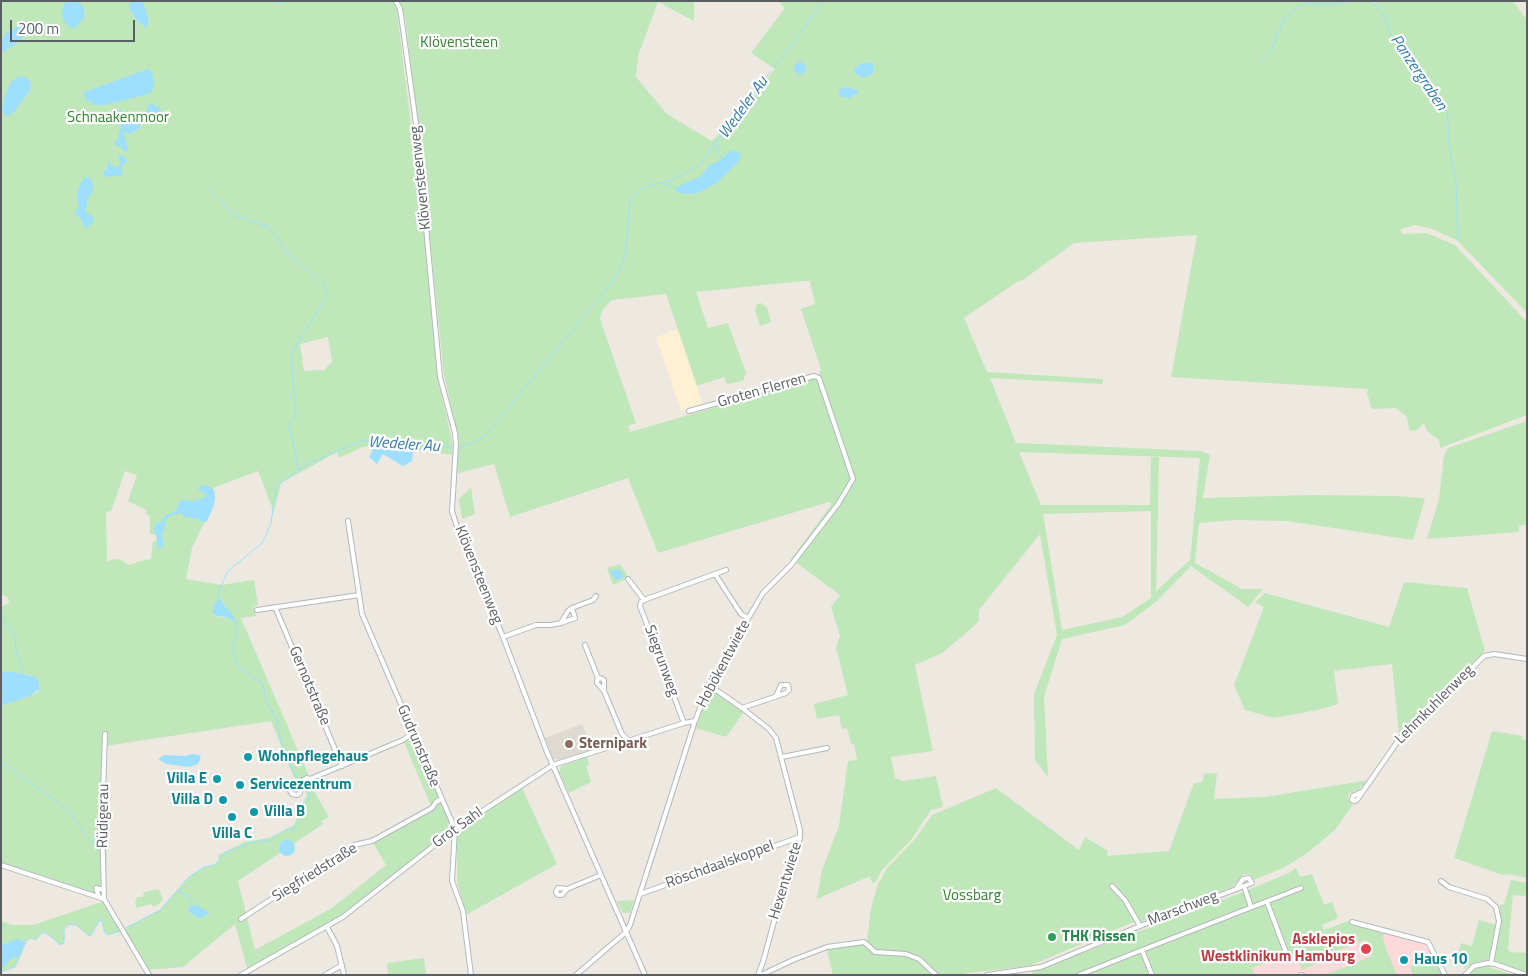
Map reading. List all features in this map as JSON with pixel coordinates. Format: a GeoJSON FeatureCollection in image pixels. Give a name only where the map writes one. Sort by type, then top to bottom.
{"type":"FeatureCollection","features":[{"type":"Feature","properties":{"kind":"street","name":"Klövensteenweg"},"geometry":{"type":"LineString","coordinates":[[396,1],[402,22],[417,131],[440,377],[455,433],[456,453],[452,511],[553,765],[645,975]]}},
{"type":"Feature","properties":{"kind":"street","name":"Groten Flerren"},"geometry":{"type":"LineString","coordinates":[[689,411],[814,376],[819,378],[853,479]]}},
{"type":"Feature","properties":{"kind":"street","name":"Hobökentwiete"},"geometry":{"type":"LineString","coordinates":[[626,932],[695,721],[709,685],[763,593],[791,565],[838,504],[853,479]]}},
{"type":"Feature","properties":{"kind":"street","name":"Gudrunstraße"},"geometry":{"type":"LineString","coordinates":[[348,521],[362,614],[455,829],[452,881],[463,911],[471,975]]}},
{"type":"Feature","properties":{"kind":"street"},"geometry":{"type":"LineString","coordinates":[[628,579],[644,600],[726,570]]}},
{"type":"Feature","properties":{"kind":"street"},"geometry":{"type":"LineString","coordinates":[[715,574],[741,614],[748,618]]}},
{"type":"Feature","properties":{"kind":"street"},"geometry":{"type":"LineString","coordinates":[[257,610],[359,595]]}},
{"type":"Feature","properties":{"kind":"street"},"geometry":{"type":"LineString","coordinates":[[561,623],[568,611],[593,600],[596,596]]}},
{"type":"Feature","properties":{"kind":"street","name":"Siegrunweg"},"geometry":{"type":"LineString","coordinates":[[644,600],[640,606],[684,723]]}},
{"type":"Feature","properties":{"kind":"street","name":"Gernotstraße"},"geometry":{"type":"LineString","coordinates":[[275,607],[342,766]]}},
{"type":"Feature","properties":{"kind":"street"},"geometry":{"type":"LineString","coordinates":[[503,637],[536,625],[551,625],[575,618],[572,608]]}},
{"type":"Feature","properties":{"kind":"street"},"geometry":{"type":"LineString","coordinates":[[584,645],[598,678],[603,679],[604,691],[622,734],[629,741]]}},
{"type":"Feature","properties":{"kind":"street","name":"Lehmkuhlenweg"},"geometry":{"type":"LineString","coordinates":[[1363,791],[1400,738],[1421,720],[1484,656],[1494,654],[1527,659]]}},
{"type":"Feature","properties":{"kind":"street","name":"Hexentwiete"},"geometry":{"type":"LineString","coordinates":[[709,685],[774,734],[779,744],[800,837],[792,873],[774,921],[760,975]]}},
{"type":"Feature","properties":{"kind":"street"},"geometry":{"type":"LineString","coordinates":[[742,708],[776,696]]}},
{"type":"Feature","properties":{"kind":"street","name":"Grot Sahl"},"geometry":{"type":"LineString","coordinates":[[241,975],[343,917],[455,829],[553,765],[695,721]]}},
{"type":"Feature","properties":{"kind":"street"},"geometry":{"type":"LineString","coordinates":[[303,780],[302,789],[298,795],[291,793],[292,787],[303,780],[307,778],[310,779],[403,740],[412,733]]}},
{"type":"Feature","properties":{"kind":"street","name":"Rüdigerau"},"geometry":{"type":"LineString","coordinates":[[104,898],[102,820],[105,734]]}},
{"type":"Feature","properties":{"kind":"street"},"geometry":{"type":"LineString","coordinates":[[619,744],[622,734]]}},
{"type":"Feature","properties":{"kind":"street"},"geometry":{"type":"LineString","coordinates":[[782,757],[826,748]]}},
{"type":"Feature","properties":{"kind":"street","name":"Siegfriedstraße"},"geometry":{"type":"LineString","coordinates":[[241,919],[354,845],[372,841],[432,808],[441,799]]}},
{"type":"Feature","properties":{"kind":"street","name":"Röschdaalskoppel"},"geometry":{"type":"LineString","coordinates":[[640,894],[800,837]]}},
{"type":"Feature","properties":{"kind":"street"},"geometry":{"type":"LineString","coordinates":[[1,865],[104,898],[148,975]]}},
{"type":"Feature","properties":{"kind":"street"},"geometry":{"type":"LineString","coordinates":[[567,890],[601,875]]}},
{"type":"Feature","properties":{"kind":"street","name":"Marschweg"},"geometry":{"type":"LineString","coordinates":[[987,975],[1041,967],[1252,883],[1246,877],[1236,889]]}},
{"type":"Feature","properties":{"kind":"street"},"geometry":{"type":"LineString","coordinates":[[1441,881],[1449,887],[1487,899],[1496,907],[1499,921],[1491,963]]}},
{"type":"Feature","properties":{"kind":"street"},"geometry":{"type":"LineString","coordinates":[[1112,886],[1125,900],[1140,926]]}},
{"type":"Feature","properties":{"kind":"street"},"geometry":{"type":"LineString","coordinates":[[1244,886],[1251,907]]}},
{"type":"Feature","properties":{"kind":"street"},"geometry":{"type":"LineString","coordinates":[[99,897],[96,888],[104,890]]}},
{"type":"Feature","properties":{"kind":"street"},"geometry":{"type":"LineString","coordinates":[[1079,975],[1301,888]]}},
{"type":"Feature","properties":{"kind":"street"},"geometry":{"type":"LineString","coordinates":[[1267,902],[1287,955]]}},
{"type":"Feature","properties":{"kind":"street"},"geometry":{"type":"LineString","coordinates":[[620,919],[631,919]]}},
{"type":"Feature","properties":{"kind":"street"},"geometry":{"type":"LineString","coordinates":[[1352,922],[1428,942],[1445,975]]}},
{"type":"Feature","properties":{"kind":"street"},"geometry":{"type":"LineString","coordinates":[[327,926],[337,946],[344,975]]}},
{"type":"Feature","properties":{"kind":"street"},"geometry":{"type":"LineString","coordinates":[[576,975],[626,932]]}},
{"type":"Feature","properties":{"kind":"street"},"geometry":{"type":"LineString","coordinates":[[760,975],[827,947],[864,942],[875,952],[906,954],[919,959],[936,975]]}},
{"type":"Feature","properties":{"kind":"street"},"geometry":{"type":"LineString","coordinates":[[1142,950],[1152,975]]}},
{"type":"Feature","properties":{"kind":"street"},"geometry":{"type":"LineString","coordinates":[[1465,975],[1477,965],[1491,963],[1526,975]]}},
{"type":"Feature","properties":{"kind":"street"},"geometry":{"type":"LineString","coordinates":[[325,975],[342,965]]}},
{"type":"Feature","properties":{"kind":"shaded area"},"geometry":{"type":"Polygon","coordinates":[[[678,329],[703,405],[681,411],[656,337],[678,329]]]}},
{"type":"Feature","properties":{"kind":"shaded area","name":"Sternipark"},"geometry":{"type":"Polygon","coordinates":[[[582,724],[593,749],[559,760],[553,758],[545,738],[582,724]]]}},
{"type":"Feature","properties":{"kind":"shaded area","name":"Asklepios Westklinikum Hamburg"},"geometry":{"type":"Polygon","coordinates":[[[1361,928],[1427,942],[1442,975],[1251,975],[1254,973],[1252,968],[1361,928]]]}},
{"type":"Feature","properties":{"kind":"green space"},"geometry":{"type":"Polygon","coordinates":[[[1,1],[694,1],[694,21],[658,2],[638,56],[636,77],[667,114],[712,141],[723,130],[726,130],[775,69],[751,53],[785,8],[778,1],[1371,1],[1376,4],[1375,1],[1513,1],[1527,20],[1527,313],[1458,241],[1432,229],[1415,225],[1400,229],[1402,234],[1427,233],[1455,245],[1527,322],[1527,415],[1440,448],[1439,440],[1427,431],[1424,423],[1417,430],[1410,431],[1406,416],[1395,408],[1374,409],[1371,407],[1367,393],[1368,389],[1171,377],[1197,235],[1074,243],[1023,280],[1017,282],[964,318],[987,372],[1103,379],[1103,384],[990,378],[1016,443],[1201,451],[1210,455],[1203,498],[1313,495],[1425,498],[1413,540],[1287,521],[1233,520],[1199,523],[1195,563],[1242,589],[1263,589],[1248,607],[1191,566],[1157,601],[1125,625],[1062,639],[1044,697],[1048,777],[1035,760],[1034,694],[1057,635],[1040,534],[979,610],[979,621],[942,653],[915,665],[933,751],[891,757],[895,778],[903,781],[936,776],[943,807],[931,810],[911,840],[881,871],[876,881],[872,883],[870,876],[817,899],[822,870],[839,826],[848,761],[857,760],[854,744],[851,744],[847,728],[842,729],[839,715],[817,719],[814,704],[848,695],[836,648],[840,636],[831,607],[840,595],[791,559],[832,504],[829,502],[658,553],[628,478],[510,517],[494,464],[454,474],[459,441],[444,375],[419,133],[403,12],[397,12],[426,247],[437,376],[452,440],[452,455],[405,447],[363,447],[339,458],[337,452],[281,483],[274,512],[258,471],[213,488],[215,493],[214,505],[192,548],[186,579],[222,585],[254,580],[258,605],[254,606],[256,616],[241,618],[308,774],[310,784],[329,817],[321,821],[323,824],[238,881],[255,950],[332,908],[386,865],[372,841],[432,808],[403,740],[412,733],[455,829],[343,917],[248,971],[235,924],[183,967],[145,970],[121,932],[107,935],[104,931],[102,920],[99,921],[89,936],[76,925],[67,925],[64,930],[65,940],[62,945],[46,933],[41,933],[36,940],[29,938],[15,967],[1,972],[1,921],[12,925],[33,925],[104,901],[3,866],[1,873],[1,706],[35,694],[40,689],[40,685],[33,676],[14,672],[1,672],[1,607],[9,603],[8,598],[1,594],[1,1]],[[810,281],[696,292],[708,328],[728,323],[746,373],[743,381],[727,384],[724,377],[697,386],[666,294],[612,300],[603,309],[600,319],[636,423],[628,426],[630,432],[816,378],[817,380],[821,369],[801,309],[815,304],[810,281]],[[328,337],[300,344],[304,371],[324,370],[332,362],[328,337]],[[1019,452],[1041,505],[1150,505],[1151,457],[1159,457],[1156,591],[1190,560],[1200,458],[1019,452]],[[125,471],[111,511],[106,512],[107,562],[114,559],[122,560],[130,565],[151,559],[153,541],[156,541],[156,535],[150,534],[150,516],[147,515],[146,510],[128,501],[137,475],[125,471]],[[1151,511],[1043,514],[1062,630],[1122,617],[1151,598],[1151,511]],[[220,599],[213,607],[214,616],[229,618],[235,622],[220,599]],[[271,721],[105,746],[104,795],[107,798],[106,899],[121,930],[160,910],[192,874],[217,862],[219,859],[218,855],[245,842],[269,838],[294,825],[307,794],[295,780],[271,721]]]}},
{"type":"Feature","properties":{"kind":"green space"},"geometry":{"type":"Polygon","coordinates":[[[761,303],[767,307],[771,322],[760,326],[755,310],[757,304],[761,303]]]}},
{"type":"Feature","properties":{"kind":"green space"},"geometry":{"type":"Polygon","coordinates":[[[1527,421],[1527,524],[1519,526],[1519,532],[1427,539],[1439,499],[1444,455],[1448,448],[1527,421]]]}},
{"type":"Feature","properties":{"kind":"green space"},"geometry":{"type":"Polygon","coordinates":[[[471,487],[475,514],[462,519],[459,499],[471,487]]]}},
{"type":"Feature","properties":{"kind":"green space"},"geometry":{"type":"Polygon","coordinates":[[[620,564],[629,578],[613,585],[607,568],[620,564]]]}},
{"type":"Feature","properties":{"kind":"green space"},"geometry":{"type":"Polygon","coordinates":[[[1404,582],[1467,588],[1485,651],[1417,720],[1399,733],[1392,664],[1334,671],[1338,704],[1318,710],[1274,718],[1245,710],[1234,685],[1264,607],[1255,602],[1265,593],[1389,627],[1404,582]]]}},
{"type":"Feature","properties":{"kind":"green space"},"geometry":{"type":"Polygon","coordinates":[[[714,692],[744,712],[726,737],[696,728],[707,696],[709,693],[714,692]]]}},
{"type":"Feature","properties":{"kind":"green space"},"geometry":{"type":"Polygon","coordinates":[[[1492,731],[1523,736],[1522,739],[1527,740],[1527,878],[1508,874],[1503,875],[1454,858],[1492,731]]]}},
{"type":"Feature","properties":{"kind":"green space"},"geometry":{"type":"Polygon","coordinates":[[[587,757],[589,765],[586,766],[591,782],[569,793],[559,772],[561,766],[587,757]]]}},
{"type":"Feature","properties":{"kind":"green space","name":"Vossbarg"},"geometry":{"type":"Polygon","coordinates":[[[1205,773],[1217,774],[1214,799],[1265,797],[1363,781],[1367,782],[1348,796],[1349,802],[1353,804],[1335,830],[1306,854],[1283,868],[1254,880],[1250,874],[1244,874],[1232,887],[1140,922],[1136,921],[1029,966],[962,975],[938,975],[931,968],[928,972],[931,975],[833,975],[827,950],[862,944],[867,940],[871,908],[878,884],[887,868],[915,839],[932,815],[996,788],[1079,850],[1085,837],[1108,851],[1107,856],[1169,851],[1194,783],[1202,782],[1205,773]]]}},
{"type":"Feature","properties":{"kind":"green space"},"geometry":{"type":"Polygon","coordinates":[[[522,788],[557,864],[466,915],[457,881],[457,835],[462,826],[522,788]]]}},
{"type":"Feature","properties":{"kind":"green space"},"geometry":{"type":"Polygon","coordinates":[[[1296,868],[1300,877],[1312,874],[1324,905],[1332,902],[1338,918],[1322,925],[1324,930],[1354,919],[1370,930],[1384,934],[1386,949],[1397,975],[1318,975],[1330,973],[1372,956],[1372,946],[1365,940],[1322,957],[1316,964],[1302,970],[1297,957],[1293,958],[1291,954],[1252,968],[1254,974],[1251,975],[1032,975],[1032,972],[1243,892],[1289,873],[1296,868]]]}},
{"type":"Feature","properties":{"kind":"green space"},"geometry":{"type":"Polygon","coordinates":[[[1511,880],[1527,883],[1527,896],[1513,895],[1508,949],[1510,952],[1527,953],[1527,973],[1496,962],[1494,958],[1501,921],[1500,904],[1504,905],[1511,880]]]}},
{"type":"Feature","properties":{"kind":"green space"},"geometry":{"type":"Polygon","coordinates":[[[159,889],[163,900],[159,904],[154,907],[151,904],[137,908],[135,904],[137,897],[143,897],[144,892],[159,889]]]}},
{"type":"Feature","properties":{"kind":"green space"},"geometry":{"type":"Polygon","coordinates":[[[634,900],[630,913],[623,913],[617,901],[634,900]]]}},
{"type":"Feature","properties":{"kind":"green space"},"geometry":{"type":"Polygon","coordinates":[[[1479,920],[1496,925],[1489,959],[1472,964],[1465,969],[1458,954],[1461,943],[1472,946],[1479,920]]]}},
{"type":"Feature","properties":{"kind":"green space"},"geometry":{"type":"Polygon","coordinates":[[[1434,956],[1442,975],[1413,975],[1410,967],[1434,956]]]}},
{"type":"Feature","properties":{"kind":"green space"},"geometry":{"type":"Polygon","coordinates":[[[424,958],[426,975],[388,975],[387,963],[424,958]]]}},
{"type":"Feature","properties":{"kind":"green space"},"geometry":{"type":"Polygon","coordinates":[[[1488,965],[1491,968],[1515,975],[1469,975],[1470,972],[1478,967],[1488,965]]]}},
{"type":"Feature","properties":{"kind":"water"},"geometry":{"type":"Polygon","coordinates":[[[66,1],[78,1],[84,8],[84,18],[75,28],[70,28],[63,20],[62,9],[66,1]]]}},
{"type":"Feature","properties":{"kind":"water"},"geometry":{"type":"Polygon","coordinates":[[[130,1],[143,2],[148,18],[148,25],[145,27],[136,20],[129,8],[130,1]]]}},
{"type":"Feature","properties":{"kind":"water"},"geometry":{"type":"Polygon","coordinates":[[[28,24],[31,26],[30,31],[16,44],[1,53],[1,41],[8,31],[28,24]]]}},
{"type":"Feature","properties":{"kind":"water"},"geometry":{"type":"Polygon","coordinates":[[[802,62],[805,63],[805,73],[798,74],[795,73],[794,66],[795,63],[802,62]]]}},
{"type":"Feature","properties":{"kind":"water"},"geometry":{"type":"Polygon","coordinates":[[[868,62],[873,64],[873,74],[863,78],[855,74],[854,70],[858,65],[868,62]]]}},
{"type":"Feature","properties":{"kind":"water"},"geometry":{"type":"Polygon","coordinates":[[[148,69],[153,74],[154,85],[152,92],[148,94],[104,105],[95,105],[85,99],[84,92],[148,69]]]}},
{"type":"Feature","properties":{"kind":"water"},"geometry":{"type":"Polygon","coordinates":[[[20,76],[29,80],[31,86],[29,92],[12,114],[5,116],[2,110],[6,92],[11,82],[20,76]]]}},
{"type":"Feature","properties":{"kind":"water"},"geometry":{"type":"Polygon","coordinates":[[[844,87],[854,89],[858,93],[850,98],[842,97],[839,95],[839,90],[844,87]]]}},
{"type":"Feature","properties":{"kind":"water"},"geometry":{"type":"Polygon","coordinates":[[[152,103],[161,110],[160,115],[150,123],[145,118],[141,119],[140,127],[130,134],[123,132],[128,148],[127,151],[124,151],[120,146],[116,146],[115,142],[119,138],[118,133],[121,129],[120,120],[115,117],[113,111],[120,110],[126,118],[146,116],[148,106],[152,103]]]}},
{"type":"Feature","properties":{"kind":"water"},"geometry":{"type":"Polygon","coordinates":[[[731,150],[740,154],[739,161],[718,182],[698,193],[684,194],[675,191],[677,187],[701,176],[710,165],[721,160],[731,150]]]}},
{"type":"Feature","properties":{"kind":"water"},"geometry":{"type":"Polygon","coordinates":[[[117,155],[124,156],[127,161],[121,168],[123,173],[119,176],[107,178],[103,173],[104,170],[107,170],[108,162],[117,168],[121,163],[117,155]]]}},
{"type":"Feature","properties":{"kind":"water"},"geometry":{"type":"Polygon","coordinates":[[[84,177],[90,178],[93,185],[92,193],[87,199],[87,206],[84,210],[93,217],[93,222],[87,228],[83,226],[81,219],[76,215],[79,207],[77,192],[84,177]]]}},
{"type":"Feature","properties":{"kind":"water"},"geometry":{"type":"Polygon","coordinates":[[[392,447],[396,451],[413,452],[412,461],[403,466],[383,454],[377,464],[369,457],[373,449],[382,448],[385,451],[392,447]]]}},
{"type":"Feature","properties":{"kind":"water"},"geometry":{"type":"Polygon","coordinates":[[[206,485],[214,490],[215,498],[207,521],[204,523],[197,519],[185,517],[180,513],[169,516],[165,522],[164,531],[161,534],[164,542],[163,546],[157,549],[155,524],[161,522],[166,515],[176,511],[180,500],[193,501],[205,498],[205,493],[197,489],[206,485]]]}},
{"type":"Feature","properties":{"kind":"water"},"geometry":{"type":"Polygon","coordinates":[[[618,569],[624,576],[615,580],[610,571],[618,569]]]}},
{"type":"Feature","properties":{"kind":"water"},"geometry":{"type":"Polygon","coordinates":[[[220,599],[236,620],[235,622],[229,618],[213,615],[213,607],[220,599]]]}},
{"type":"Feature","properties":{"kind":"water"},"geometry":{"type":"Polygon","coordinates":[[[1,672],[14,672],[36,677],[40,689],[30,696],[1,706],[1,672]]]}},
{"type":"Feature","properties":{"kind":"water"},"geometry":{"type":"Polygon","coordinates":[[[191,754],[201,757],[198,764],[190,767],[166,764],[158,759],[164,755],[186,756],[191,754]]]}},
{"type":"Feature","properties":{"kind":"water"},"geometry":{"type":"Polygon","coordinates":[[[287,840],[295,848],[287,856],[279,848],[287,840]]]}},
{"type":"Feature","properties":{"kind":"water"},"geometry":{"type":"Polygon","coordinates":[[[196,905],[209,914],[198,919],[188,910],[189,907],[196,905]]]}},
{"type":"Feature","properties":{"kind":"water"},"geometry":{"type":"Polygon","coordinates":[[[19,939],[25,943],[18,957],[10,959],[1,968],[1,945],[19,939]]]}},
{"type":"Feature","properties":{"kind":"waterway"},"geometry":{"type":"LineString","coordinates":[[269,1],[286,3]]}},
{"type":"Feature","properties":{"kind":"waterway","name":"Wedeler Au"},"geometry":{"type":"LineString","coordinates":[[774,67],[824,1]]}},
{"type":"Feature","properties":{"kind":"waterway"},"geometry":{"type":"LineString","coordinates":[[1306,1],[1312,4],[1356,1]]}},
{"type":"Feature","properties":{"kind":"waterway","name":"Panzergraben"},"geometry":{"type":"LineString","coordinates":[[1372,1],[1383,14],[1393,38],[1446,108],[1450,152],[1456,183],[1458,239]]}},
{"type":"Feature","properties":{"kind":"waterway"},"geometry":{"type":"LineString","coordinates":[[1261,62],[1272,49],[1284,18],[1308,2]]}},
{"type":"Feature","properties":{"kind":"waterway","name":"Wedeler Au"},"geometry":{"type":"LineString","coordinates":[[219,599],[218,593],[228,571],[261,544],[265,538],[271,523],[276,486],[308,464],[361,441],[414,442],[457,449],[487,434],[613,281],[622,266],[626,250],[630,201],[643,187],[670,181],[699,165],[771,71]]}},
{"type":"Feature","properties":{"kind":"waterway","name":"Wedeler Au"},"geometry":{"type":"LineString","coordinates":[[717,145],[720,156],[724,158]]}},
{"type":"Feature","properties":{"kind":"waterway","name":"Wedeler Au"},"geometry":{"type":"LineString","coordinates":[[663,183],[675,189]]}},
{"type":"Feature","properties":{"kind":"waterway"},"geometry":{"type":"LineString","coordinates":[[210,188],[232,215],[269,227],[288,254]]}},
{"type":"Feature","properties":{"kind":"waterway"},"geometry":{"type":"LineString","coordinates":[[289,255],[323,283],[327,295],[305,331]]}},
{"type":"Feature","properties":{"kind":"waterway"},"geometry":{"type":"LineString","coordinates":[[299,470],[289,425],[296,416],[291,355],[304,332]]}},
{"type":"Feature","properties":{"kind":"waterway","name":"Rüdigerau"},"geometry":{"type":"LineString","coordinates":[[1,616],[15,636],[16,651],[23,666],[22,673]]}},
{"type":"Feature","properties":{"kind":"waterway","name":"Wedeler Au"},"geometry":{"type":"LineString","coordinates":[[236,622],[237,628],[233,649],[235,660],[240,668],[263,684],[266,701],[276,718],[282,745],[292,771],[299,780]]}},
{"type":"Feature","properties":{"kind":"waterway","name":"Rüdigerau"},"geometry":{"type":"LineString","coordinates":[[1,762],[69,810],[85,834],[100,850]]}},
{"type":"Feature","properties":{"kind":"waterway","name":"Wedeler Au"},"geometry":{"type":"LineString","coordinates":[[126,928],[160,910],[188,878],[204,867],[215,865],[225,853],[249,843],[271,840],[284,831],[295,828],[301,820],[302,810],[309,798],[309,793],[303,785]]}},
{"type":"Feature","properties":{"kind":"waterway"},"geometry":{"type":"LineString","coordinates":[[179,892],[188,896],[194,906]]}},
{"type":"Feature","properties":{"kind":"waterway","name":"Wedeler Au"},"geometry":{"type":"LineString","coordinates":[[1,972],[15,967],[27,940],[31,938],[36,940],[42,933],[51,936],[60,945],[64,943],[64,930],[69,924],[76,925],[89,936],[99,921],[102,920],[104,931],[107,935],[119,931]]}},
{"type":"Feature","properties":{"kind":"place","name":"Sternipark"},"geometry":{"type":"Point","coordinates":[569,744]}},
{"type":"Feature","properties":{"kind":"place","name":"Wohnpflegehaus"},"geometry":{"type":"Point","coordinates":[248,757]}},
{"type":"Feature","properties":{"kind":"place","name":"Villa E"},"geometry":{"type":"Point","coordinates":[217,779]}},
{"type":"Feature","properties":{"kind":"place","name":"Servicezentrum"},"geometry":{"type":"Point","coordinates":[240,785]}},
{"type":"Feature","properties":{"kind":"place","name":"Villa D"},"geometry":{"type":"Point","coordinates":[223,800]}},
{"type":"Feature","properties":{"kind":"place","name":"Villa B"},"geometry":{"type":"Point","coordinates":[254,812]}},
{"type":"Feature","properties":{"kind":"place","name":"Villa C"},"geometry":{"type":"Point","coordinates":[232,817]}},
{"type":"Feature","properties":{"kind":"place","name":"THK Rissen"},"geometry":{"type":"Point","coordinates":[1052,937]}},
{"type":"Feature","properties":{"kind":"place","name":"Asklepios Westklinikum Hamburg"},"geometry":{"type":"Point","coordinates":[1366,949]}},
{"type":"Feature","properties":{"kind":"place","name":"Haus 10"},"geometry":{"type":"Point","coordinates":[1404,960]}},
{"type":"Feature","properties":{"kind":"park label","name":"Klövensteen"},"geometry":{"type":"Point","coordinates":[459,43]}},
{"type":"Feature","properties":{"kind":"park label","name":"Schnaakenmoor"},"geometry":{"type":"Point","coordinates":[118,118]}}]}
